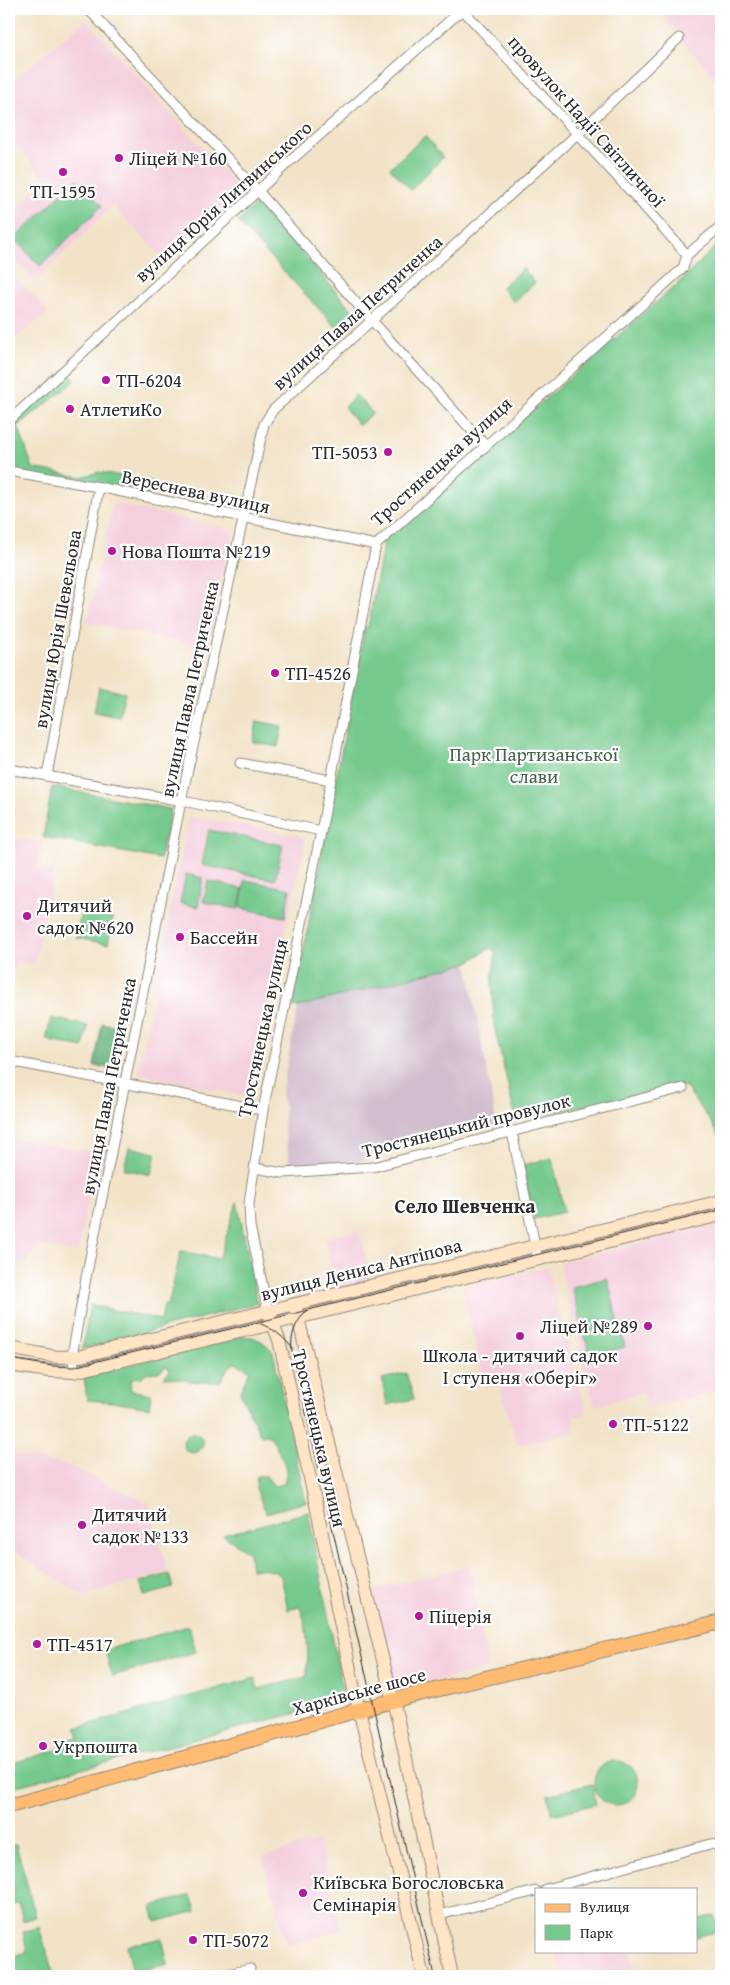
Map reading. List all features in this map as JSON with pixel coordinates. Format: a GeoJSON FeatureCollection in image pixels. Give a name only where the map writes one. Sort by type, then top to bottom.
{"type":"FeatureCollection","features":[{"type":"Feature","properties":{"kind":"main road","name":"Харківське шосе"},"geometry":{"type":"LineString","coordinates":[[9,1806],[359,1711],[393,1700],[721,1622]]}},
{"type":"Feature","properties":{"kind":"street"},"geometry":{"type":"LineString","coordinates":[[88,9],[258,191],[371,320],[486,446]]}},
{"type":"Feature","properties":{"kind":"street","name":"вулиця Юрія Литвинського"},"geometry":{"type":"LineString","coordinates":[[9,421],[258,191],[463,9]]}},
{"type":"Feature","properties":{"kind":"street","name":"провулок Надії Світличної"},"geometry":{"type":"LineString","coordinates":[[463,9],[687,256]]}},
{"type":"Feature","properties":{"kind":"street","name":"вулиця Павла Петриченка"},"geometry":{"type":"LineString","coordinates":[[74,1372],[73,1357],[86,1278],[181,801],[264,424],[272,410],[577,134],[679,38]]}},
{"type":"Feature","properties":{"kind":"street","name":"Тростянецька вулиця"},"geometry":{"type":"LineString","coordinates":[[424,1976],[359,1711],[316,1505],[278,1340],[268,1312],[250,1226],[249,1203],[263,1110],[321,831],[376,545],[683,268],[687,256],[721,226]]}},
{"type":"Feature","properties":{"kind":"street","name":"Вереснева вулиця"},"geometry":{"type":"LineString","coordinates":[[9,471],[99,487],[376,545]]}},
{"type":"Feature","properties":{"kind":"street","name":"вулиця Юрія Шевельова"},"geometry":{"type":"LineString","coordinates":[[47,776],[99,487]]}},
{"type":"Feature","properties":{"kind":"street"},"geometry":{"type":"LineString","coordinates":[[240,762],[331,780]]}},
{"type":"Feature","properties":{"kind":"street"},"geometry":{"type":"LineString","coordinates":[[9,769],[181,801],[321,831]]}},
{"type":"Feature","properties":{"kind":"street"},"geometry":{"type":"LineString","coordinates":[[9,1061],[263,1110]]}},
{"type":"Feature","properties":{"kind":"street","name":"Тростянецький провулок"},"geometry":{"type":"LineString","coordinates":[[255,1168],[283,1173],[373,1167],[683,1088]]}},
{"type":"Feature","properties":{"kind":"street"},"geometry":{"type":"LineString","coordinates":[[512,1132],[538,1260]]}},
{"type":"Feature","properties":{"kind":"street","name":"вулиця Дениса Антіпова"},"geometry":{"type":"LineString","coordinates":[[9,1348],[57,1357],[73,1357],[268,1312],[721,1201]]}},
{"type":"Feature","properties":{"kind":"street","name":"вулиця Дениса Антіпова"},"geometry":{"type":"LineString","coordinates":[[9,1365],[49,1371],[74,1372],[721,1215]]}},
{"type":"Feature","properties":{"kind":"street","name":"Тростянецька вулиця"},"geometry":{"type":"LineString","coordinates":[[295,1305],[393,1700],[452,1976]]}},
{"type":"Feature","properties":{"kind":"street"},"geometry":{"type":"LineString","coordinates":[[550,1888],[710,1844],[721,1846]]}},
{"type":"Feature","properties":{"kind":"street"},"geometry":{"type":"LineString","coordinates":[[439,1915],[535,1892]]}},
{"type":"Feature","properties":{"kind":"street"},"geometry":{"type":"LineString","coordinates":[[218,1976],[250,1969]]}},
{"type":"Feature","properties":{"kind":"shaded area"},"geometry":{"type":"Polygon","coordinates":[[[658,9],[721,9],[721,87],[658,9]]]}},
{"type":"Feature","properties":{"kind":"shaded area","name":"Ліцей №160"},"geometry":{"type":"Polygon","coordinates":[[[86,19],[241,191],[165,261],[113,205],[35,281],[9,254],[9,216],[46,180],[9,136],[9,85],[86,19]]]}},
{"type":"Feature","properties":{"kind":"shaded area"},"geometry":{"type":"Polygon","coordinates":[[[9,271],[48,312],[9,344],[9,271]]]}},
{"type":"Feature","properties":{"kind":"shaded area"},"geometry":{"type":"Polygon","coordinates":[[[113,503],[233,530],[207,648],[87,622],[113,503]]]}},
{"type":"Feature","properties":{"kind":"shaded area"},"geometry":{"type":"Polygon","coordinates":[[[189,816],[306,837],[250,1097],[138,1074],[189,816]]]}},
{"type":"Feature","properties":{"kind":"shaded area","name":"Дитячий садок №620"},"geometry":{"type":"Polygon","coordinates":[[[9,837],[42,843],[37,867],[54,870],[34,965],[16,962],[9,998],[9,837]]]}},
{"type":"Feature","properties":{"kind":"shaded area"},"geometry":{"type":"Polygon","coordinates":[[[467,963],[497,1126],[383,1152],[367,1160],[323,1168],[291,1169],[283,1124],[285,1107],[281,1095],[298,1007],[467,963]]]}},
{"type":"Feature","properties":{"kind":"shaded area"},"geometry":{"type":"Polygon","coordinates":[[[9,1138],[97,1153],[78,1253],[39,1245],[26,1263],[9,1260],[9,1138]]]}},
{"type":"Feature","properties":{"kind":"shaded area","name":"Ліцей №289"},"geometry":{"type":"Polygon","coordinates":[[[721,1223],[721,1389],[646,1409],[644,1392],[595,1406],[559,1263],[721,1223]]]}},
{"type":"Feature","properties":{"kind":"shaded area"},"geometry":{"type":"Polygon","coordinates":[[[359,1230],[372,1283],[336,1291],[325,1238],[359,1230]]]}},
{"type":"Feature","properties":{"kind":"shaded area","name":"Школа - дитячий садок І ступеня «Оберіг»"},"geometry":{"type":"Polygon","coordinates":[[[547,1267],[587,1414],[573,1417],[575,1432],[517,1445],[500,1386],[486,1388],[462,1287],[547,1267]]]}},
{"type":"Feature","properties":{"kind":"shaded area","name":"Дитячий садок №133"},"geometry":{"type":"Polygon","coordinates":[[[9,1454],[67,1465],[149,1503],[168,1572],[83,1596],[9,1547],[9,1454]]]}},
{"type":"Feature","properties":{"kind":"shaded area"},"geometry":{"type":"Polygon","coordinates":[[[469,1566],[489,1669],[411,1686],[402,1684],[394,1679],[373,1590],[469,1566]]]}},
{"type":"Feature","properties":{"kind":"shaded area","name":"Київська Богословська Семінарія"},"geometry":{"type":"Polygon","coordinates":[[[319,1840],[342,1930],[286,1945],[263,1857],[319,1840]]]}},
{"type":"Feature","properties":{"kind":"shaded area"},"geometry":{"type":"Polygon","coordinates":[[[555,1952],[630,1952],[635,1967],[606,1976],[563,1976],[555,1952]]]}},
{"type":"Feature","properties":{"kind":"green space"},"geometry":{"type":"Polygon","coordinates":[[[425,136],[443,157],[411,190],[390,168],[425,136]]]}},
{"type":"Feature","properties":{"kind":"green space"},"geometry":{"type":"Polygon","coordinates":[[[77,179],[102,206],[40,266],[14,239],[77,179]]]}},
{"type":"Feature","properties":{"kind":"green space"},"geometry":{"type":"Polygon","coordinates":[[[258,202],[360,319],[343,335],[238,222],[258,202]]]}},
{"type":"Feature","properties":{"kind":"green space","name":"Парк Партизанської слави"},"geometry":{"type":"Polygon","coordinates":[[[721,242],[721,1140],[711,1122],[685,1086],[516,1120],[494,1025],[492,980],[496,952],[490,948],[467,963],[298,1007],[293,1006],[365,627],[368,627],[384,540],[675,286],[721,242]]]}},
{"type":"Feature","properties":{"kind":"green space"},"geometry":{"type":"Polygon","coordinates":[[[523,268],[535,283],[514,302],[501,288],[523,268]]]}},
{"type":"Feature","properties":{"kind":"green space"},"geometry":{"type":"Polygon","coordinates":[[[66,369],[75,381],[18,426],[33,468],[81,477],[99,472],[155,482],[149,498],[9,471],[9,422],[66,369]]]}},
{"type":"Feature","properties":{"kind":"green space"},"geometry":{"type":"Polygon","coordinates":[[[356,395],[373,413],[359,425],[344,407],[356,395]]]}},
{"type":"Feature","properties":{"kind":"green space"},"geometry":{"type":"Polygon","coordinates":[[[99,687],[125,693],[119,717],[94,712],[99,687]]]}},
{"type":"Feature","properties":{"kind":"green space"},"geometry":{"type":"Polygon","coordinates":[[[257,721],[282,726],[278,747],[253,742],[257,721]]]}},
{"type":"Feature","properties":{"kind":"green space"},"geometry":{"type":"Polygon","coordinates":[[[52,787],[171,809],[160,859],[43,837],[52,787]]]}},
{"type":"Feature","properties":{"kind":"green space"},"geometry":{"type":"Polygon","coordinates":[[[209,830],[283,845],[275,880],[202,865],[209,830]]]}},
{"type":"Feature","properties":{"kind":"green space"},"geometry":{"type":"Polygon","coordinates":[[[186,874],[203,878],[198,907],[180,903],[186,874]]]}},
{"type":"Feature","properties":{"kind":"green space"},"geometry":{"type":"Polygon","coordinates":[[[245,880],[290,889],[285,917],[240,908],[245,880]]]}},
{"type":"Feature","properties":{"kind":"green space"},"geometry":{"type":"Polygon","coordinates":[[[208,881],[243,889],[238,909],[203,902],[208,881]]]}},
{"type":"Feature","properties":{"kind":"green space"},"geometry":{"type":"Polygon","coordinates":[[[81,912],[113,919],[108,944],[76,938],[81,912]]]}},
{"type":"Feature","properties":{"kind":"green space"},"geometry":{"type":"Polygon","coordinates":[[[51,1018],[88,1026],[83,1048],[46,1040],[51,1018]]]}},
{"type":"Feature","properties":{"kind":"green space"},"geometry":{"type":"Polygon","coordinates":[[[102,1023],[122,1027],[114,1069],[94,1066],[102,1023]]]}},
{"type":"Feature","properties":{"kind":"green space"},"geometry":{"type":"Polygon","coordinates":[[[129,1147],[156,1153],[151,1175],[124,1169],[129,1147]]]}},
{"type":"Feature","properties":{"kind":"green space"},"geometry":{"type":"Polygon","coordinates":[[[552,1158],[564,1212],[534,1219],[523,1165],[552,1158]]]}},
{"type":"Feature","properties":{"kind":"green space"},"geometry":{"type":"Polygon","coordinates":[[[237,1202],[258,1303],[82,1349],[90,1305],[161,1320],[164,1305],[168,1305],[181,1251],[219,1259],[237,1202]]]}},
{"type":"Feature","properties":{"kind":"green space"},"geometry":{"type":"Polygon","coordinates":[[[607,1278],[625,1347],[590,1356],[572,1287],[607,1278]]]}},
{"type":"Feature","properties":{"kind":"green space"},"geometry":{"type":"Polygon","coordinates":[[[240,1336],[258,1340],[266,1344],[273,1352],[306,1502],[266,1513],[256,1488],[257,1476],[266,1476],[274,1486],[284,1484],[287,1468],[271,1437],[261,1436],[240,1392],[250,1370],[235,1363],[228,1368],[220,1382],[198,1382],[164,1377],[170,1370],[166,1366],[159,1372],[146,1373],[142,1377],[132,1378],[130,1390],[151,1394],[149,1408],[87,1400],[84,1377],[240,1336]]]}},
{"type":"Feature","properties":{"kind":"green space"},"geometry":{"type":"Polygon","coordinates":[[[406,1373],[414,1399],[387,1405],[382,1379],[406,1373]]]}},
{"type":"Feature","properties":{"kind":"green space"},"geometry":{"type":"Polygon","coordinates":[[[193,1433],[200,1436],[203,1443],[200,1450],[193,1453],[186,1450],[183,1443],[186,1436],[193,1433]]]}},
{"type":"Feature","properties":{"kind":"green space"},"geometry":{"type":"Polygon","coordinates":[[[308,1512],[343,1692],[335,1703],[17,1786],[13,1763],[60,1749],[59,1742],[79,1737],[76,1728],[255,1678],[258,1689],[306,1677],[307,1651],[304,1621],[299,1607],[288,1610],[281,1576],[271,1571],[251,1569],[249,1553],[223,1535],[308,1512]]]}},
{"type":"Feature","properties":{"kind":"green space"},"geometry":{"type":"Polygon","coordinates":[[[169,1574],[173,1588],[144,1596],[140,1582],[169,1574]]]}},
{"type":"Feature","properties":{"kind":"green space"},"geometry":{"type":"Polygon","coordinates":[[[189,1626],[196,1652],[112,1676],[105,1650],[189,1626]]]}},
{"type":"Feature","properties":{"kind":"green space"},"geometry":{"type":"Polygon","coordinates":[[[616,1761],[628,1765],[634,1771],[638,1783],[634,1795],[628,1801],[616,1805],[604,1801],[598,1795],[594,1783],[598,1771],[604,1765],[616,1761]]]}},
{"type":"Feature","properties":{"kind":"green space"},"geometry":{"type":"Polygon","coordinates":[[[592,1784],[596,1804],[552,1815],[547,1795],[592,1784]]]}},
{"type":"Feature","properties":{"kind":"green space"},"geometry":{"type":"Polygon","coordinates":[[[16,1844],[36,1917],[23,1921],[19,1903],[9,1906],[9,1893],[15,1891],[9,1868],[9,1846],[16,1844]]]}},
{"type":"Feature","properties":{"kind":"green space"},"geometry":{"type":"Polygon","coordinates":[[[191,1895],[196,1911],[156,1922],[152,1906],[191,1895]]]}},
{"type":"Feature","properties":{"kind":"green space"},"geometry":{"type":"Polygon","coordinates":[[[714,1915],[719,1931],[698,1936],[698,1919],[714,1915]]]}},
{"type":"Feature","properties":{"kind":"green space"},"geometry":{"type":"Polygon","coordinates":[[[39,1927],[54,1976],[9,1976],[9,1957],[27,1952],[23,1932],[39,1927]]]}},
{"type":"Feature","properties":{"kind":"green space"},"geometry":{"type":"Polygon","coordinates":[[[162,1938],[168,1964],[133,1972],[127,1946],[162,1938]]]}},
{"type":"Feature","properties":{"kind":"tram line"},"geometry":{"type":"LineString","coordinates":[[9,1359],[52,1366],[73,1367],[721,1210]]}},
{"type":"Feature","properties":{"kind":"tram line"},"geometry":{"type":"LineString","coordinates":[[306,1311],[294,1330],[292,1352],[435,1976]]}},
{"type":"Feature","properties":{"kind":"tram line"},"geometry":{"type":"LineString","coordinates":[[258,1323],[278,1333],[293,1349]]}},
{"type":"Feature","properties":{"kind":"place","name":"Ліцей №160"},"geometry":{"type":"Point","coordinates":[119,158]}},
{"type":"Feature","properties":{"kind":"place","name":"ТП-1595"},"geometry":{"type":"Point","coordinates":[63,172]}},
{"type":"Feature","properties":{"kind":"place","name":"ТП-6204"},"geometry":{"type":"Point","coordinates":[106,380]}},
{"type":"Feature","properties":{"kind":"place","name":"АтлетиКо"},"geometry":{"type":"Point","coordinates":[70,409]}},
{"type":"Feature","properties":{"kind":"place","name":"ТП-5053"},"geometry":{"type":"Point","coordinates":[388,452]}},
{"type":"Feature","properties":{"kind":"place","name":"Нова Пошта №219"},"geometry":{"type":"Point","coordinates":[112,551]}},
{"type":"Feature","properties":{"kind":"place","name":"ТП-4526"},"geometry":{"type":"Point","coordinates":[275,673]}},
{"type":"Feature","properties":{"kind":"place","name":"Дитячий садок №620"},"geometry":{"type":"Point","coordinates":[27,916]}},
{"type":"Feature","properties":{"kind":"place","name":"Бассейн"},"geometry":{"type":"Point","coordinates":[180,937]}},
{"type":"Feature","properties":{"kind":"place","name":"Ліцей №289"},"geometry":{"type":"Point","coordinates":[648,1326]}},
{"type":"Feature","properties":{"kind":"place","name":"Школа - дитячий садок І ступеня «Оберіг»"},"geometry":{"type":"Point","coordinates":[520,1336]}},
{"type":"Feature","properties":{"kind":"place","name":"ТП-5122"},"geometry":{"type":"Point","coordinates":[613,1424]}},
{"type":"Feature","properties":{"kind":"place","name":"Дитячий садок №133"},"geometry":{"type":"Point","coordinates":[82,1525]}},
{"type":"Feature","properties":{"kind":"place","name":"Піцерія"},"geometry":{"type":"Point","coordinates":[419,1616]}},
{"type":"Feature","properties":{"kind":"place","name":"ТП-4517"},"geometry":{"type":"Point","coordinates":[37,1644]}},
{"type":"Feature","properties":{"kind":"place","name":"Укрпошта"},"geometry":{"type":"Point","coordinates":[43,1746]}},
{"type":"Feature","properties":{"kind":"place","name":"Київська Богословська Семінарія"},"geometry":{"type":"Point","coordinates":[303,1893]}},
{"type":"Feature","properties":{"kind":"place","name":"ТП-5072"},"geometry":{"type":"Point","coordinates":[193,1940]}},
{"type":"Feature","properties":{"kind":"district","name":"Село Шевченка"},"geometry":{"type":"Point","coordinates":[465,1205]}}]}
